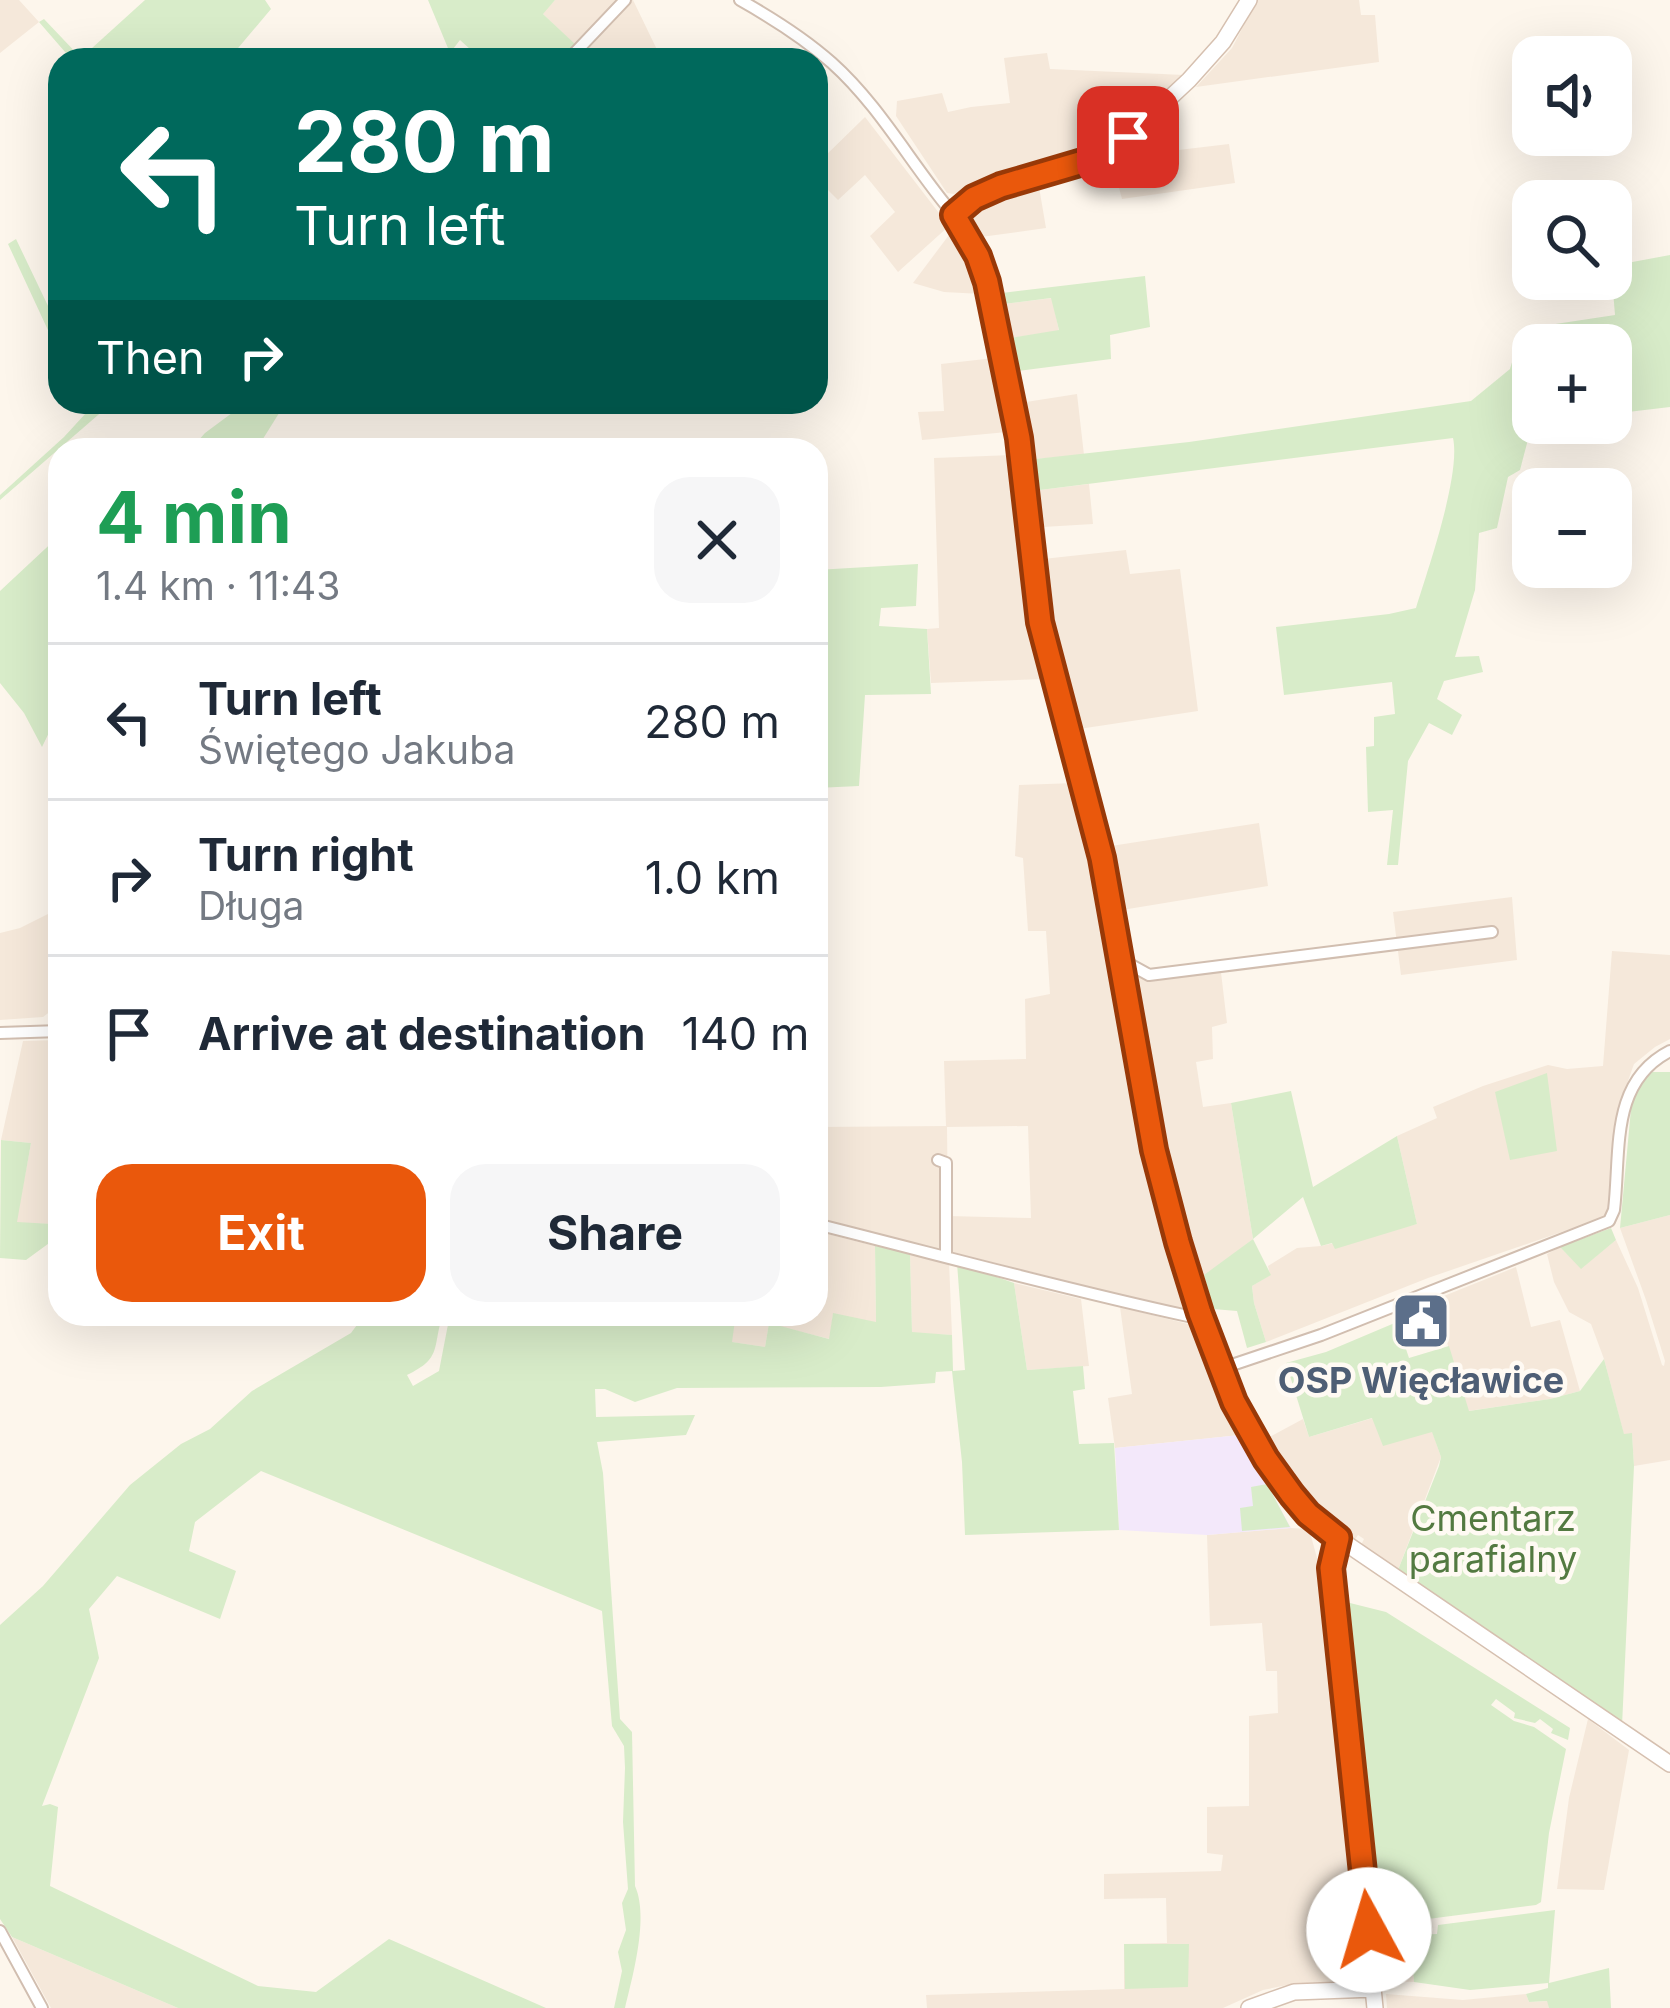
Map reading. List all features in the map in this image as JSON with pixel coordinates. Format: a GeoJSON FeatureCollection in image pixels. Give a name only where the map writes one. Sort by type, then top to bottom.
{"type":"FeatureCollection","features":[{"type":"Feature","properties":{"kind":"street"},"geometry":{"type":"LineString","coordinates":[[579,48],[625,0]]}},
{"type":"Feature","properties":{"kind":"street"},"geometry":{"type":"LineString","coordinates":[[740,0],[813,48]]}},
{"type":"Feature","properties":{"kind":"street"},"geometry":{"type":"LineString","coordinates":[[954,215],[974,198],[1093,159],[1128,137],[1223,42],[1249,0]]}},
{"type":"Feature","properties":{"kind":"street"},"geometry":{"type":"LineString","coordinates":[[828,60],[873,107],[954,215],[987,282],[1019,438],[1040,622],[1088,800],[1156,1165],[1227,1388],[1266,1459],[1308,1514],[1670,1765]]}},
{"type":"Feature","properties":{"kind":"street"},"geometry":{"type":"LineString","coordinates":[[1120,958],[1149,976],[1492,932]]}},
{"type":"Feature","properties":{"kind":"street"},"geometry":{"type":"LineString","coordinates":[[0,1033],[48,1031]]}},
{"type":"Feature","properties":{"kind":"street"},"geometry":{"type":"LineString","coordinates":[[1220,1369],[1321,1335],[1609,1221],[1628,1093],[1639,1074],[1670,1051]]}},
{"type":"Feature","properties":{"kind":"street"},"geometry":{"type":"LineString","coordinates":[[938,1160],[946,1163],[946,1256]]}},
{"type":"Feature","properties":{"kind":"street"},"geometry":{"type":"LineString","coordinates":[[828,1227],[1073,1291],[1188,1316],[1200,1313]]}},
{"type":"Feature","properties":{"kind":"street"},"geometry":{"type":"LineString","coordinates":[[1338,1538],[1331,1568],[1376,2008]]}},
{"type":"Feature","properties":{"kind":"street"},"geometry":{"type":"LineString","coordinates":[[0,1931],[42,2008]]}},
{"type":"Feature","properties":{"kind":"street"},"geometry":{"type":"LineString","coordinates":[[1249,2008],[1294,1992],[1374,1989]]}},
{"type":"Feature","properties":{"kind":"shaded area"},"geometry":{"type":"Polygon","coordinates":[[[0,0],[19,0],[39,22],[0,53],[0,0]]]}},
{"type":"Feature","properties":{"kind":"shaded area"},"geometry":{"type":"Polygon","coordinates":[[[555,0],[633,0],[656,48],[572,48],[575,45],[542,13],[555,0]]]}},
{"type":"Feature","properties":{"kind":"shaded area"},"geometry":{"type":"Polygon","coordinates":[[[1257,0],[1359,0],[1361,15],[1375,15],[1379,62],[1196,87],[1232,48],[1257,0]]]}},
{"type":"Feature","properties":{"kind":"shaded area"},"geometry":{"type":"Polygon","coordinates":[[[1047,53],[1050,69],[1184,75],[1137,121],[1100,144],[947,193],[896,116],[897,101],[942,93],[948,112],[1010,103],[1004,58],[1047,53]]]}},
{"type":"Feature","properties":{"kind":"shaded area"},"geometry":{"type":"Polygon","coordinates":[[[865,117],[949,226],[898,272],[870,236],[895,212],[865,175],[838,200],[828,190],[828,153],[865,117]]]}},
{"type":"Feature","properties":{"kind":"shaded area"},"geometry":{"type":"Polygon","coordinates":[[[1229,144],[1235,183],[1122,199],[1111,158],[1229,144]]]}},
{"type":"Feature","properties":{"kind":"shaded area"},"geometry":{"type":"Polygon","coordinates":[[[1038,181],[1046,228],[981,237],[972,214],[983,198],[1038,181]]]}},
{"type":"Feature","properties":{"kind":"shaded area"},"geometry":{"type":"Polygon","coordinates":[[[952,231],[978,271],[982,294],[944,292],[913,283],[952,231]]]}},
{"type":"Feature","properties":{"kind":"shaded area"},"geometry":{"type":"Polygon","coordinates":[[[1052,298],[1059,331],[1010,338],[1003,304],[1052,298]]]}},
{"type":"Feature","properties":{"kind":"shaded area"},"geometry":{"type":"Polygon","coordinates":[[[994,358],[1007,432],[922,440],[918,412],[944,411],[941,364],[994,358]]]}},
{"type":"Feature","properties":{"kind":"shaded area"},"geometry":{"type":"Polygon","coordinates":[[[1077,394],[1084,455],[1035,459],[1026,402],[1077,394]]]}},
{"type":"Feature","properties":{"kind":"shaded area"},"geometry":{"type":"Polygon","coordinates":[[[1012,455],[1030,607],[1045,679],[931,683],[927,629],[939,628],[934,458],[1012,455]]]}},
{"type":"Feature","properties":{"kind":"shaded area"},"geometry":{"type":"Polygon","coordinates":[[[1089,484],[1093,524],[1043,527],[1040,490],[1089,484]]]}},
{"type":"Feature","properties":{"kind":"shaded area"},"geometry":{"type":"Polygon","coordinates":[[[1126,550],[1130,574],[1180,569],[1198,711],[1079,729],[1052,628],[1043,559],[1126,550]]]}},
{"type":"Feature","properties":{"kind":"shaded area"},"geometry":{"type":"Polygon","coordinates":[[[1075,783],[1097,888],[1127,1085],[1157,1206],[1190,1308],[1178,1309],[828,1221],[828,1127],[946,1126],[944,1061],[1026,1059],[1025,999],[1050,994],[1046,931],[1028,931],[1023,858],[1015,856],[1019,785],[1075,783]],[[1028,1126],[947,1127],[948,1216],[1031,1218],[1028,1126]]]}},
{"type":"Feature","properties":{"kind":"shaded area"},"geometry":{"type":"Polygon","coordinates":[[[1259,823],[1268,886],[1122,910],[1111,846],[1259,823]]]}},
{"type":"Feature","properties":{"kind":"shaded area"},"geometry":{"type":"Polygon","coordinates":[[[1512,897],[1517,960],[1401,975],[1393,912],[1512,897]]]}},
{"type":"Feature","properties":{"kind":"shaded area"},"geometry":{"type":"Polygon","coordinates":[[[48,914],[48,1013],[0,1020],[0,933],[48,914]]]}},
{"type":"Feature","properties":{"kind":"shaded area"},"geometry":{"type":"Polygon","coordinates":[[[1612,951],[1670,955],[1670,1039],[1634,1064],[1623,1095],[1608,1216],[1428,1278],[1266,1342],[1252,1286],[1270,1275],[1268,1266],[1297,1248],[1417,1224],[1397,1136],[1437,1118],[1433,1107],[1483,1086],[1548,1065],[1567,1069],[1603,1066],[1612,951]]]}},
{"type":"Feature","properties":{"kind":"shaded area"},"geometry":{"type":"Polygon","coordinates":[[[1220,964],[1227,1023],[1212,1027],[1213,1059],[1196,1062],[1203,1107],[1231,1103],[1253,1239],[1202,1279],[1174,1195],[1134,978],[1220,964]]]}},
{"type":"Feature","properties":{"kind":"shaded area"},"geometry":{"type":"Polygon","coordinates":[[[48,1040],[48,1224],[16,1223],[31,1143],[1,1140],[23,1041],[48,1040]]]}},
{"type":"Feature","properties":{"kind":"shaded area"},"geometry":{"type":"Polygon","coordinates":[[[1670,1215],[1670,1460],[1634,1466],[1632,1434],[1624,1435],[1591,1324],[1569,1312],[1547,1254],[1560,1247],[1581,1268],[1616,1240],[1664,1366],[1620,1228],[1670,1215]]]}},
{"type":"Feature","properties":{"kind":"shaded area"},"geometry":{"type":"Polygon","coordinates":[[[828,1234],[875,1246],[876,1323],[833,1314],[830,1339],[777,1326],[828,1326],[828,1234]]]}},
{"type":"Feature","properties":{"kind":"shaded area"},"geometry":{"type":"Polygon","coordinates":[[[910,1253],[949,1262],[952,1335],[912,1333],[910,1253]]]}},
{"type":"Feature","properties":{"kind":"shaded area"},"geometry":{"type":"Polygon","coordinates":[[[1516,1267],[1531,1327],[1560,1320],[1580,1391],[1468,1411],[1434,1300],[1516,1267]]]}},
{"type":"Feature","properties":{"kind":"shaded area"},"geometry":{"type":"Polygon","coordinates":[[[1014,1283],[1081,1299],[1089,1366],[1027,1370],[1014,1283]]]}},
{"type":"Feature","properties":{"kind":"shaded area"},"geometry":{"type":"Polygon","coordinates":[[[1120,1307],[1196,1326],[1240,1435],[1115,1448],[1108,1398],[1132,1394],[1120,1307]]]}},
{"type":"Feature","properties":{"kind":"shaded area"},"geometry":{"type":"Polygon","coordinates":[[[734,1326],[769,1326],[765,1347],[731,1342],[734,1326]]]}},
{"type":"Feature","properties":{"kind":"shaded area"},"geometry":{"type":"Polygon","coordinates":[[[1373,1418],[1432,1431],[1441,1457],[1398,1570],[1361,1545],[1364,1539],[1358,1535],[1354,1541],[1322,1520],[1264,1440],[1303,1419],[1309,1437],[1373,1418]]]}},
{"type":"Feature","properties":{"kind":"shaded area"},"geometry":{"type":"Polygon","coordinates":[[[1240,1435],[1291,1528],[1207,1535],[1119,1530],[1115,1448],[1240,1435]]]}},
{"type":"Feature","properties":{"kind":"shaded area"},"geometry":{"type":"Polygon","coordinates":[[[1309,1529],[1319,1565],[1362,1980],[1292,1984],[1263,1990],[1223,2008],[927,2008],[926,1995],[1124,1989],[1124,1944],[1167,1943],[1166,1898],[1104,1899],[1104,1874],[1221,1871],[1223,1855],[1207,1853],[1207,1807],[1249,1806],[1249,1716],[1278,1713],[1277,1671],[1266,1671],[1262,1623],[1210,1626],[1207,1535],[1309,1529]]]}},
{"type":"Feature","properties":{"kind":"shaded area"},"geometry":{"type":"Polygon","coordinates":[[[1588,1719],[1629,1750],[1604,1890],[1557,1889],[1569,1798],[1588,1719]]]}},
{"type":"Feature","properties":{"kind":"shaded area"},"geometry":{"type":"Polygon","coordinates":[[[1410,1935],[1414,1982],[1382,1981],[1378,1937],[1410,1935]]]}},
{"type":"Feature","properties":{"kind":"shaded area"},"geometry":{"type":"Polygon","coordinates":[[[12,1937],[178,2008],[51,2008],[12,1937]]]}},
{"type":"Feature","properties":{"kind":"shaded area"},"geometry":{"type":"Polygon","coordinates":[[[1386,1994],[1463,2000],[1526,1994],[1529,2002],[1548,2001],[1549,2008],[1387,2008],[1386,1994]]]}},
{"type":"Feature","properties":{"kind":"green space"},"geometry":{"type":"Polygon","coordinates":[[[145,0],[265,0],[271,9],[238,48],[92,48],[145,0]]]}},
{"type":"Feature","properties":{"kind":"green space"},"geometry":{"type":"Polygon","coordinates":[[[428,0],[555,0],[543,14],[576,45],[469,48],[460,40],[448,48],[428,0]]]}},
{"type":"Feature","properties":{"kind":"green space"},"geometry":{"type":"Polygon","coordinates":[[[44,19],[72,48],[62,48],[39,22],[44,19]]]}},
{"type":"Feature","properties":{"kind":"green space"},"geometry":{"type":"Polygon","coordinates":[[[16,239],[48,306],[48,330],[8,244],[16,239]]]}},
{"type":"Feature","properties":{"kind":"green space"},"geometry":{"type":"Polygon","coordinates":[[[1670,255],[1670,407],[1632,412],[1632,324],[1555,324],[1615,315],[1614,300],[1632,300],[1632,262],[1670,255]]]}},
{"type":"Feature","properties":{"kind":"green space"},"geometry":{"type":"Polygon","coordinates":[[[1145,276],[1150,327],[1110,335],[1111,359],[1018,371],[1010,338],[1059,330],[1051,298],[1003,304],[1002,293],[1145,276]]]}},
{"type":"Feature","properties":{"kind":"green space"},"geometry":{"type":"Polygon","coordinates":[[[1512,362],[1512,444],[1527,444],[1521,468],[1512,468],[1508,477],[1497,528],[1479,533],[1475,590],[1455,657],[1479,656],[1483,672],[1444,681],[1437,699],[1462,715],[1452,735],[1429,723],[1408,761],[1398,865],[1387,865],[1393,810],[1368,812],[1366,747],[1374,746],[1374,717],[1395,714],[1392,682],[1284,695],[1276,627],[1416,608],[1448,498],[1453,438],[1040,490],[1035,459],[1471,401],[1512,362]]]}},
{"type":"Feature","properties":{"kind":"green space"},"geometry":{"type":"Polygon","coordinates":[[[85,414],[99,414],[71,438],[64,437],[85,414]]]}},
{"type":"Feature","properties":{"kind":"green space"},"geometry":{"type":"Polygon","coordinates":[[[231,414],[278,414],[264,438],[201,438],[231,414]]]}},
{"type":"Feature","properties":{"kind":"green space"},"geometry":{"type":"Polygon","coordinates":[[[48,452],[48,458],[0,500],[48,452]]]}},
{"type":"Feature","properties":{"kind":"green space"},"geometry":{"type":"Polygon","coordinates":[[[48,546],[48,735],[42,747],[24,713],[0,683],[0,591],[48,546]]]}},
{"type":"Feature","properties":{"kind":"green space"},"geometry":{"type":"Polygon","coordinates":[[[918,564],[916,606],[881,608],[879,626],[927,629],[931,694],[865,695],[859,786],[828,787],[828,569],[918,564]]]}},
{"type":"Feature","properties":{"kind":"green space"},"geometry":{"type":"Polygon","coordinates":[[[1648,1072],[1670,1072],[1670,1215],[1620,1228],[1632,1098],[1648,1072]]]}},
{"type":"Feature","properties":{"kind":"green space"},"geometry":{"type":"Polygon","coordinates":[[[1547,1073],[1557,1151],[1510,1160],[1495,1092],[1547,1073]]]}},
{"type":"Feature","properties":{"kind":"green space"},"geometry":{"type":"Polygon","coordinates":[[[1291,1091],[1313,1187],[1397,1136],[1417,1224],[1335,1249],[1332,1243],[1321,1246],[1303,1197],[1253,1239],[1231,1103],[1291,1091]]]}},
{"type":"Feature","properties":{"kind":"green space"},"geometry":{"type":"Polygon","coordinates":[[[1,1140],[31,1143],[17,1222],[48,1224],[48,1244],[26,1260],[0,1258],[1,1140]]]}},
{"type":"Feature","properties":{"kind":"green space"},"geometry":{"type":"Polygon","coordinates":[[[1611,1228],[1616,1240],[1581,1269],[1560,1247],[1611,1228]]]}},
{"type":"Feature","properties":{"kind":"green space"},"geometry":{"type":"Polygon","coordinates":[[[1253,1239],[1271,1275],[1252,1286],[1266,1342],[1247,1348],[1237,1311],[1213,1309],[1204,1275],[1253,1239]]]}},
{"type":"Feature","properties":{"kind":"green space"},"geometry":{"type":"Polygon","coordinates":[[[875,1246],[910,1253],[912,1332],[952,1335],[953,1371],[965,1370],[957,1263],[1014,1283],[1027,1370],[1083,1366],[1085,1389],[1073,1391],[1079,1444],[1114,1443],[1119,1530],[965,1535],[952,1371],[936,1372],[935,1383],[677,1388],[635,1402],[595,1389],[596,1417],[695,1415],[686,1435],[597,1442],[620,1719],[632,1732],[640,1930],[625,2008],[614,2008],[622,1971],[618,1952],[626,1930],[622,1903],[628,1889],[624,1746],[612,1726],[602,1611],[261,1471],[195,1522],[189,1551],[236,1571],[220,1619],[117,1576],[89,1609],[99,1658],[42,1806],[58,1807],[50,1886],[258,1986],[316,1992],[389,1939],[546,2008],[178,2008],[12,1937],[0,1919],[0,1625],[43,1586],[130,1485],[181,1444],[210,1429],[252,1391],[356,1326],[440,1326],[431,1357],[407,1375],[413,1386],[439,1371],[448,1326],[734,1326],[732,1342],[765,1347],[768,1326],[829,1339],[833,1313],[876,1322],[875,1246]]]}},
{"type":"Feature","properties":{"kind":"green space","name":"Cmentarz parafialny"},"geometry":{"type":"Polygon","coordinates":[[[1397,1322],[1409,1358],[1449,1346],[1469,1411],[1580,1391],[1604,1359],[1624,1434],[1632,1433],[1634,1466],[1622,1726],[1398,1570],[1439,1466],[1441,1457],[1432,1432],[1383,1446],[1372,1418],[1309,1437],[1286,1363],[1397,1322]]]}},
{"type":"Feature","properties":{"kind":"green space"},"geometry":{"type":"Polygon","coordinates":[[[1267,1484],[1290,1527],[1242,1531],[1240,1508],[1253,1506],[1251,1487],[1267,1484]]]}},
{"type":"Feature","properties":{"kind":"green space"},"geometry":{"type":"Polygon","coordinates":[[[1346,1602],[1386,1612],[1570,1728],[1568,1740],[1551,1733],[1553,1729],[1540,1719],[1535,1723],[1514,1718],[1515,1713],[1496,1699],[1491,1705],[1566,1749],[1541,1902],[1382,1925],[1346,1602]]]}},
{"type":"Feature","properties":{"kind":"green space"},"geometry":{"type":"Polygon","coordinates":[[[1555,1910],[1549,1983],[1609,1968],[1611,2008],[1549,2008],[1547,2001],[1529,2002],[1526,1994],[1548,1988],[1548,1983],[1470,1990],[1414,1982],[1410,1935],[1437,1934],[1438,1925],[1555,1910]]]}},
{"type":"Feature","properties":{"kind":"green space"},"geometry":{"type":"Polygon","coordinates":[[[1124,1944],[1189,1944],[1188,1987],[1125,1989],[1124,1944]]]}},
{"type":"Feature","properties":{"kind":"place","name":"OSP Więcławice"},"geometry":{"type":"Point","coordinates":[1421,1321]}},
{"type":"Feature","properties":{"kind":"route"},"geometry":{"type":"LineString","coordinates":[[1128,137],[1093,159],[974,198],[954,215],[987,282],[1019,438],[1040,622],[1102,858],[1156,1165],[1178,1242],[1234,1402],[1292,1495],[1338,1538],[1331,1568],[1369,1930]]}}]}
